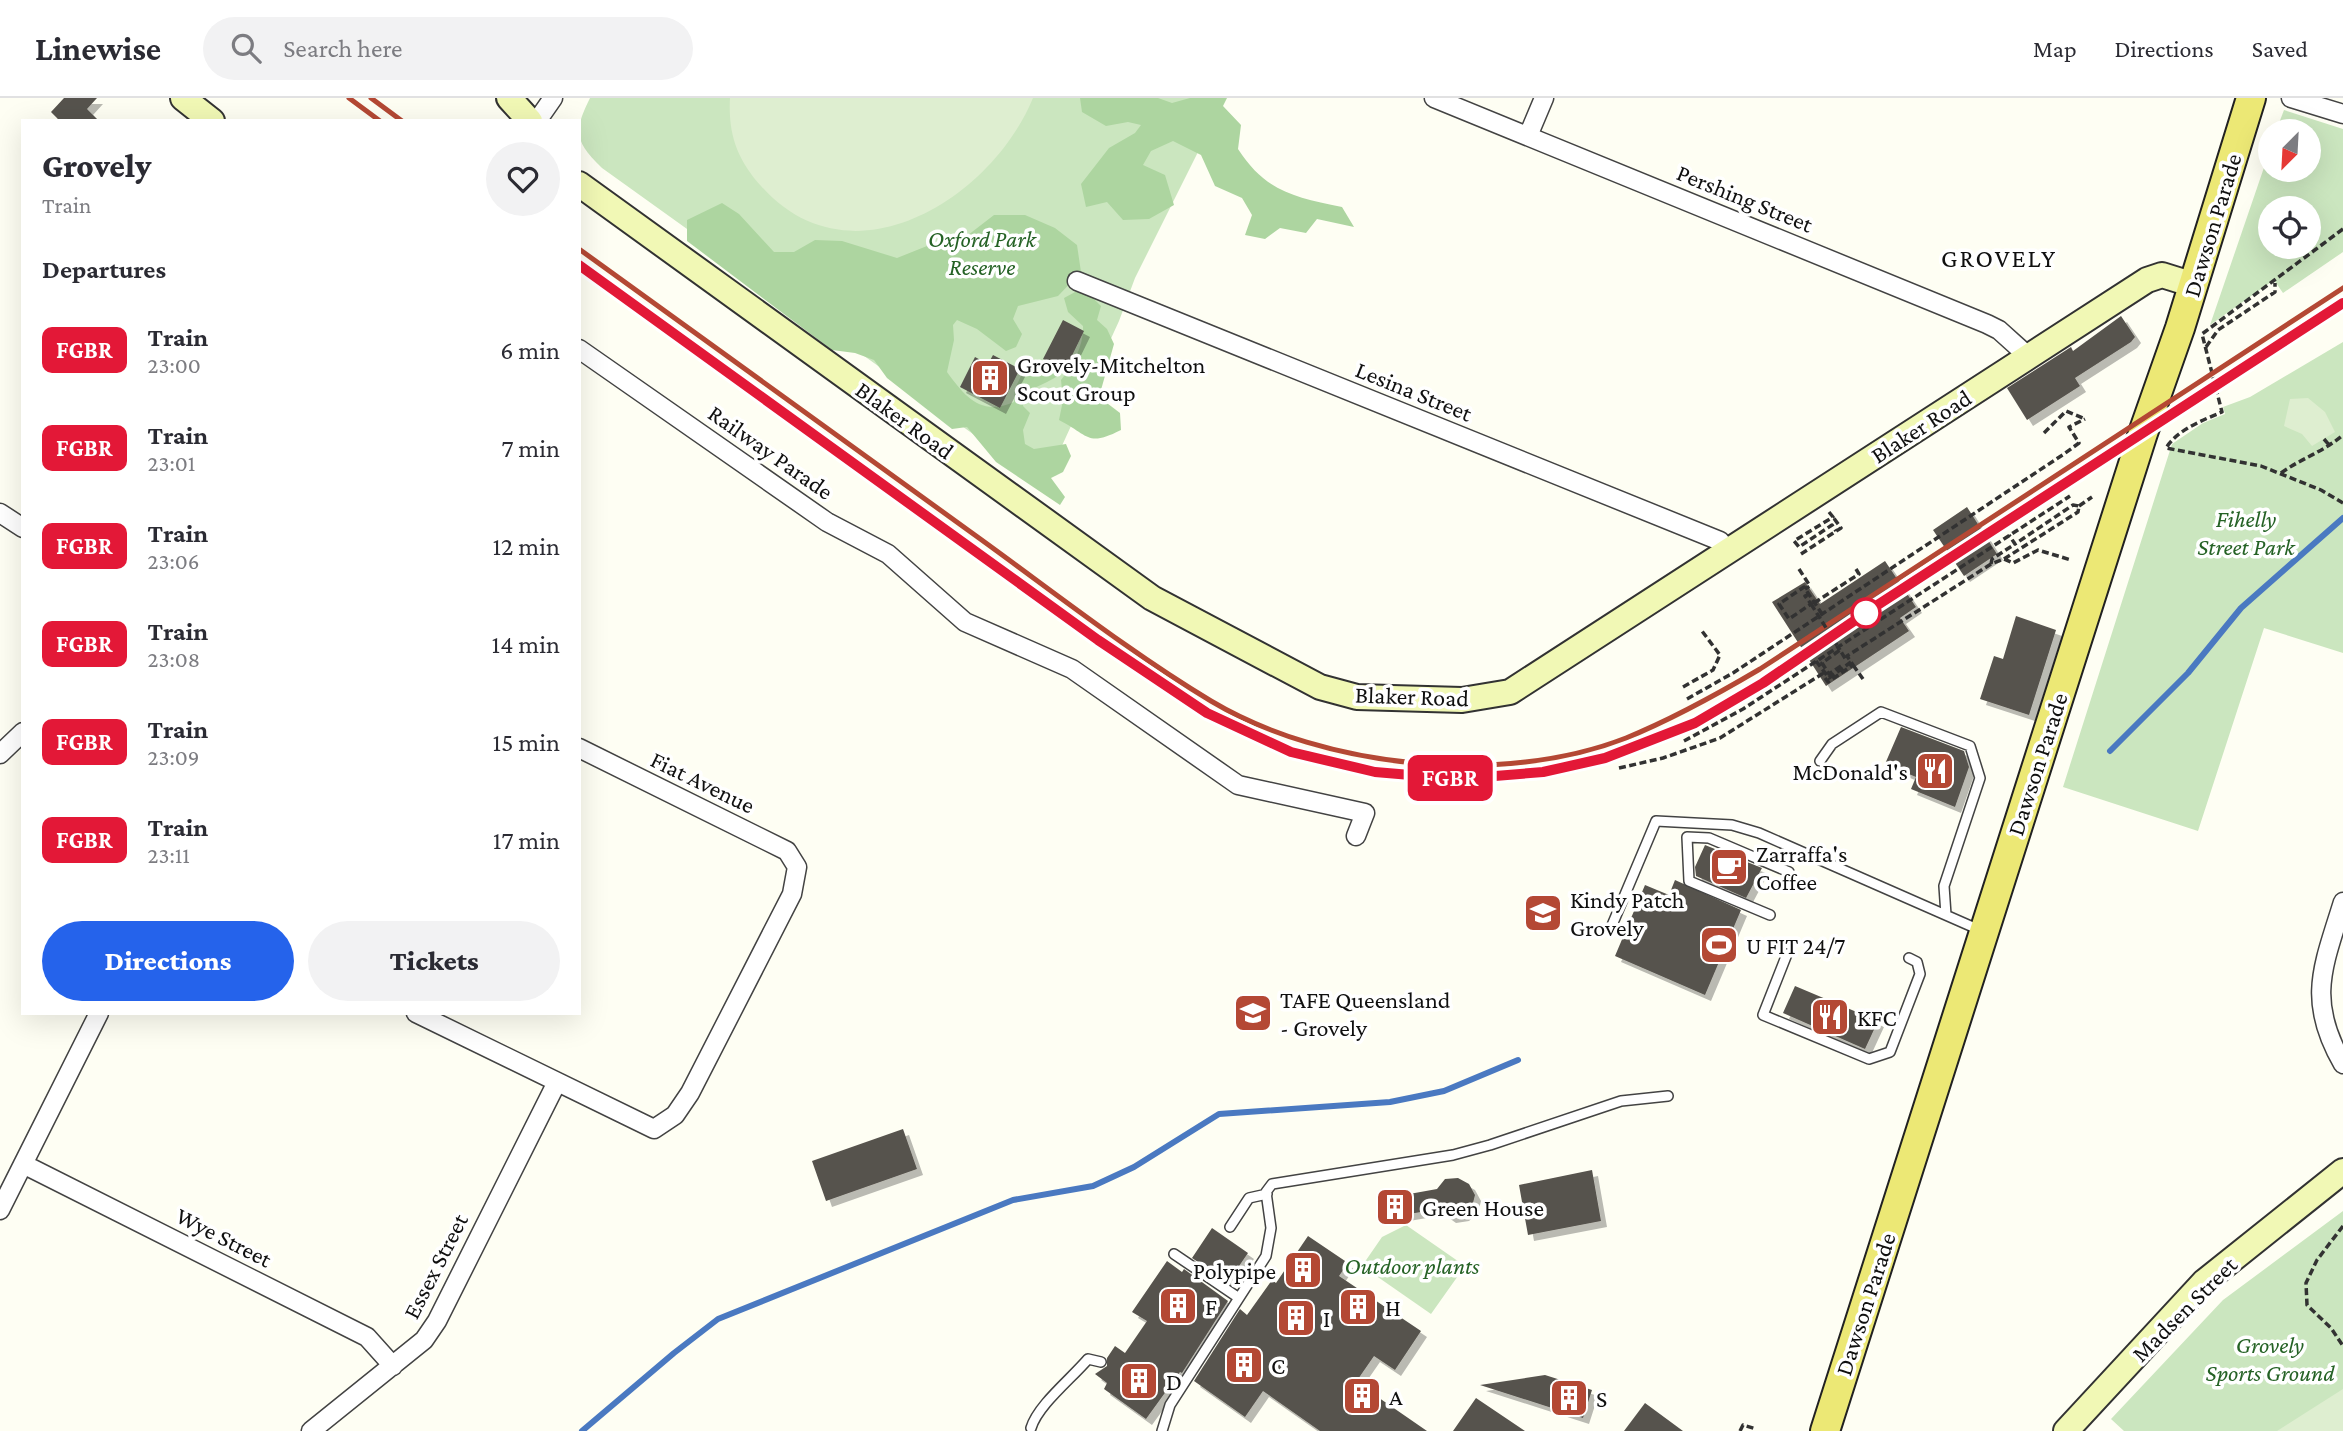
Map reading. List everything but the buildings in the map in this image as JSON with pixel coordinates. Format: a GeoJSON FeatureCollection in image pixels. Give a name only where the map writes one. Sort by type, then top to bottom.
{"type":"FeatureCollection","features":[{"type":"Feature","properties":{"kind":"main road","name":"Dawson Parade"},"geometry":{"type":"LineString","coordinates":[[1825,1431],[2143,433],[2194,285],[2251,98]]}},
{"type":"Feature","properties":{"kind":"street"},"geometry":{"type":"LineString","coordinates":[[183,98],[209,119]]}},
{"type":"Feature","properties":{"kind":"street"},"geometry":{"type":"LineString","coordinates":[[509,98],[528,119]]}},
{"type":"Feature","properties":{"kind":"street"},"geometry":{"type":"LineString","coordinates":[[538,119],[553,98]]}},
{"type":"Feature","properties":{"kind":"street","name":"Pershing Street"},"geometry":{"type":"LineString","coordinates":[[1434,98],[1987,324],[2029,357]]}},
{"type":"Feature","properties":{"kind":"street"},"geometry":{"type":"LineString","coordinates":[[1528,136],[1544,98]]}},
{"type":"Feature","properties":{"kind":"street"},"geometry":{"type":"LineString","coordinates":[[2291,98],[2343,114]]}},
{"type":"Feature","properties":{"kind":"street","name":"Blaker Road"},"geometry":{"type":"LineString","coordinates":[[581,185],[1152,598],[1321,687],[1357,697],[1461,701],[1510,692],[2147,280],[2162,275],[2194,285]]}},
{"type":"Feature","properties":{"kind":"street","name":"Lesina Street"},"geometry":{"type":"LineString","coordinates":[[1077,281],[1720,541],[1728,552]]}},
{"type":"Feature","properties":{"kind":"street","name":"Railway Parade"},"geometry":{"type":"LineString","coordinates":[[581,350],[827,522],[888,554],[933,597],[965,622],[1072,669],[1238,785],[1365,813],[1356,836]]}},
{"type":"Feature","properties":{"kind":"street"},"geometry":{"type":"LineString","coordinates":[[0,513],[21,527]]}},
{"type":"Feature","properties":{"kind":"street"},"geometry":{"type":"LineString","coordinates":[[0,754],[21,735]]}},
{"type":"Feature","properties":{"kind":"street","name":"Fiat Avenue"},"geometry":{"type":"LineString","coordinates":[[556,1084],[653,1129],[675,1115],[690,1093],[792,894],[797,867],[787,850],[581,749]]}},
{"type":"Feature","properties":{"kind":"street"},"geometry":{"type":"LineString","coordinates":[[2343,902],[2322,970],[2318,993],[2334,1048],[2343,1064]]}},
{"type":"Feature","properties":{"kind":"street"},"geometry":{"type":"LineString","coordinates":[[0,1210],[98,1015]]}},
{"type":"Feature","properties":{"kind":"street"},"geometry":{"type":"LineString","coordinates":[[419,1015],[556,1084]]}},
{"type":"Feature","properties":{"kind":"street","name":"Essex Street"},"geometry":{"type":"LineString","coordinates":[[311,1431],[424,1340],[437,1321],[556,1084]]}},
{"type":"Feature","properties":{"kind":"street","name":"Wye Street"},"geometry":{"type":"LineString","coordinates":[[23,1164],[367,1337],[393,1366]]}},
{"type":"Feature","properties":{"kind":"street","name":"Madsen Street"},"geometry":{"type":"LineString","coordinates":[[2066,1431],[2204,1282],[2343,1171]]}},
{"type":"Feature","properties":{"kind":"lane"},"geometry":{"type":"LineString","coordinates":[[1820,761],[1832,744],[1881,712],[1970,746],[1980,778],[1944,886],[1946,915]]}},
{"type":"Feature","properties":{"kind":"lane"},"geometry":{"type":"LineString","coordinates":[[1610,930],[1656,821],[1732,825],[1759,833],[1984,932]]}},
{"type":"Feature","properties":{"kind":"lane"},"geometry":{"type":"LineString","coordinates":[[1770,915],[1689,881],[1687,837],[1709,838],[1789,872]]}},
{"type":"Feature","properties":{"kind":"lane"},"geometry":{"type":"LineString","coordinates":[[1787,954],[1763,1015],[1869,1059],[1890,1052],[1920,974],[1917,962],[1909,958]]}},
{"type":"Feature","properties":{"kind":"lane"},"geometry":{"type":"LineString","coordinates":[[1162,1431],[1170,1405],[1266,1256],[1270,1242],[1267,1194],[1272,1184],[1453,1155],[1621,1101],[1668,1096]]}},
{"type":"Feature","properties":{"kind":"lane"},"geometry":{"type":"LineString","coordinates":[[1230,1227],[1249,1198],[1267,1194]]}},
{"type":"Feature","properties":{"kind":"lane"},"geometry":{"type":"LineString","coordinates":[[1174,1254],[1239,1298]]}},
{"type":"Feature","properties":{"kind":"lane"},"geometry":{"type":"LineString","coordinates":[[1031,1428],[1036,1413],[1064,1388],[1088,1359],[1101,1362]]}},
{"type":"Feature","properties":{"kind":"path"},"geometry":{"type":"LineString","coordinates":[[2343,229],[2274,284],[2202,334],[2222,412],[2202,420],[2166,447],[2281,473],[2343,503]]}},
{"type":"Feature","properties":{"kind":"path"},"geometry":{"type":"LineString","coordinates":[[2206,347],[2218,330],[2275,292],[2274,284]]}},
{"type":"Feature","properties":{"kind":"path"},"geometry":{"type":"LineString","coordinates":[[1687,699],[1822,614],[2079,443],[2069,427],[2085,419],[2066,411],[2056,417],[2044,433]]}},
{"type":"Feature","properties":{"kind":"path"},"geometry":{"type":"LineString","coordinates":[[2281,473],[2302,457],[2315,456],[2343,435]]}},
{"type":"Feature","properties":{"kind":"path"},"geometry":{"type":"LineString","coordinates":[[2323,439],[2330,446]]}},
{"type":"Feature","properties":{"kind":"path"},"geometry":{"type":"LineString","coordinates":[[1684,741],[1743,709],[2070,496]]}},
{"type":"Feature","properties":{"kind":"path"},"geometry":{"type":"LineString","coordinates":[[1991,564],[1992,559],[2073,505],[2079,506],[2092,497]]}},
{"type":"Feature","properties":{"kind":"path"},"geometry":{"type":"LineString","coordinates":[[1850,661],[1847,656],[2078,512],[2079,506]]}},
{"type":"Feature","properties":{"kind":"path"},"geometry":{"type":"LineString","coordinates":[[1801,554],[1841,528],[1828,509]]}},
{"type":"Feature","properties":{"kind":"path"},"geometry":{"type":"LineString","coordinates":[[1833,517],[1794,541],[1799,547],[1832,525],[1835,534]]}},
{"type":"Feature","properties":{"kind":"path"},"geometry":{"type":"LineString","coordinates":[[2009,535],[2015,544]]}},
{"type":"Feature","properties":{"kind":"path"},"geometry":{"type":"LineString","coordinates":[[2004,559],[2013,563],[2038,551],[2071,560]]}},
{"type":"Feature","properties":{"kind":"path"},"geometry":{"type":"LineString","coordinates":[[1799,569],[1810,586],[1779,604],[1789,620],[1859,574],[1856,569]]}},
{"type":"Feature","properties":{"kind":"path"},"geometry":{"type":"LineString","coordinates":[[1805,589],[1809,594],[1805,596],[1822,614]]}},
{"type":"Feature","properties":{"kind":"path"},"geometry":{"type":"LineString","coordinates":[[1813,604],[1840,650],[1863,679]]}},
{"type":"Feature","properties":{"kind":"path"},"geometry":{"type":"LineString","coordinates":[[1683,687],[1713,670],[1720,655],[1702,631]]}},
{"type":"Feature","properties":{"kind":"path"},"geometry":{"type":"LineString","coordinates":[[1840,650],[1822,663],[1829,674],[1850,661]]}},
{"type":"Feature","properties":{"kind":"path"},"geometry":{"type":"LineString","coordinates":[[1816,661],[1829,678],[1850,661]]}},
{"type":"Feature","properties":{"kind":"path"},"geometry":{"type":"LineString","coordinates":[[1619,768],[1663,758],[1720,738],[1822,674],[1828,682],[1850,661]]}},
{"type":"Feature","properties":{"kind":"path"},"geometry":{"type":"LineString","coordinates":[[2343,1226],[2317,1260],[2306,1283],[2307,1305],[2343,1346]]}},
{"type":"Feature","properties":{"kind":"path"},"geometry":{"type":"LineString","coordinates":[[1740,1431],[1743,1425],[1756,1429]]}},
{"type":"Feature","properties":{"kind":"green space","name":"Oxford Park Reserve"},"geometry":{"type":"Polygon","coordinates":[[[590,98],[1225,98],[1135,278],[1119,321],[1044,485],[602,168],[582,143],[581,120],[590,98]]]}},
{"type":"Feature","properties":{"kind":"green space"},"geometry":{"type":"Polygon","coordinates":[[[730,98],[1033,98],[1013,135],[985,169],[952,197],[915,218],[875,229],[835,229],[797,215],[761,186],[746,166],[736,145],[731,123],[730,98]]]}},
{"type":"Feature","properties":{"kind":"green space"},"geometry":{"type":"Polygon","coordinates":[[[1080,98],[1158,98],[1172,103],[1190,98],[1227,98],[1223,106],[1241,125],[1238,149],[1259,175],[1295,196],[1342,207],[1354,227],[1317,219],[1306,233],[1280,228],[1265,239],[1245,235],[1252,215],[1242,198],[1215,186],[1201,155],[1173,141],[1151,151],[1143,165],[1165,175],[1174,205],[1149,219],[1123,220],[1107,202],[1086,207],[1081,184],[1109,148],[1135,133],[1141,125],[1128,122],[1106,126],[1082,112],[1080,98]]]}},
{"type":"Feature","properties":{"kind":"green space"},"geometry":{"type":"Polygon","coordinates":[[[2284,110],[2312,119],[2281,119],[2284,110]]]}},
{"type":"Feature","properties":{"kind":"green space"},"geometry":{"type":"Polygon","coordinates":[[[2321,122],[2343,129],[2343,252],[2283,293],[2274,280],[2210,325],[2259,182],[2321,182],[2321,122]]]}},
{"type":"Feature","properties":{"kind":"green space"},"geometry":{"type":"Polygon","coordinates":[[[722,203],[739,214],[774,252],[794,252],[815,240],[842,241],[897,258],[937,242],[959,242],[994,215],[1025,215],[1055,228],[1077,245],[1081,272],[1058,296],[1018,306],[1013,319],[1022,334],[1016,347],[1006,351],[977,329],[957,320],[953,325],[954,340],[947,372],[968,397],[983,406],[992,407],[1014,402],[1015,389],[1025,367],[1043,361],[1053,366],[1059,375],[1025,394],[1023,406],[1030,413],[1023,430],[1025,444],[1034,449],[1066,444],[1071,456],[1063,472],[1051,478],[1065,497],[1060,505],[996,462],[967,427],[952,429],[887,378],[874,360],[855,353],[832,350],[687,241],[687,220],[722,203]]]}},
{"type":"Feature","properties":{"kind":"green space"},"geometry":{"type":"Polygon","coordinates":[[[1077,291],[1090,295],[1101,306],[1097,320],[1107,329],[1114,344],[1099,397],[1120,413],[1121,430],[1095,439],[1059,420],[1063,400],[1061,380],[1077,354],[1083,333],[1083,326],[1068,312],[1064,298],[1077,291]]]}},
{"type":"Feature","properties":{"kind":"green space","name":"Fihelly Street Park"},"geometry":{"type":"Polygon","coordinates":[[[2343,342],[2343,653],[2264,628],[2198,831],[2063,787],[2172,444],[2203,423],[2225,414],[2223,407],[2250,397],[2343,342]]]}},
{"type":"Feature","properties":{"kind":"green space"},"geometry":{"type":"Polygon","coordinates":[[[2308,398],[2325,412],[2335,432],[2312,446],[2302,434],[2284,426],[2290,399],[2308,398]]]}},
{"type":"Feature","properties":{"kind":"green space","name":"Grovely Sports Ground"},"geometry":{"type":"Polygon","coordinates":[[[2343,1211],[2343,1431],[2124,1431],[2111,1419],[2223,1300],[2343,1211]]]}},
{"type":"Feature","properties":{"kind":"green space","name":"Outdoor plants"},"geometry":{"type":"Polygon","coordinates":[[[1406,1225],[1465,1266],[1431,1314],[1362,1266],[1382,1237],[1406,1225]]]}},
{"type":"Feature","properties":{"kind":"green space"},"geometry":{"type":"Polygon","coordinates":[[[2343,1389],[2343,1431],[2277,1431],[2343,1389]]]}},
{"type":"Feature","properties":{"kind":"waterway"},"geometry":{"type":"LineString","coordinates":[[2110,751],[2188,673],[2241,608],[2343,518]]}},
{"type":"Feature","properties":{"kind":"waterway"},"geometry":{"type":"LineString","coordinates":[[582,1431],[718,1319],[1013,1200],[1093,1186],[1134,1167],[1219,1114],[1390,1102],[1444,1091],[1518,1060]]}},
{"type":"Feature","properties":{"kind":"railway"},"geometry":{"type":"LineString","coordinates":[[349,98],[377,119]]}},
{"type":"Feature","properties":{"kind":"railway"},"geometry":{"type":"LineString","coordinates":[[371,98],[399,119]]}},
{"type":"Feature","properties":{"kind":"railway"},"geometry":{"type":"LineString","coordinates":[[581,250],[1119,641],[1211,701],[1257,724],[1307,742],[1360,755],[1415,763],[1471,765],[1525,762],[1578,753],[1626,738],[1711,697],[1760,669],[2343,288]]}},
{"type":"Feature","properties":{"kind":"railway"},"geometry":{"type":"LineString","coordinates":[[581,266],[1102,644],[1178,696],[1255,738],[1293,753],[1393,775],[1445,778],[1496,777],[1598,759],[1647,744],[1719,710],[2343,303]]}},
{"type":"Feature","properties":{"kind":"train","name":"FGBR"},"geometry":{"type":"LineString","coordinates":[[581,266],[1098,640],[1207,713],[1291,752],[1375,772],[1458,779],[1543,772],[1605,758],[1695,723],[1763,683],[1876,606],[2343,303]]}},
{"type":"Feature","properties":{"kind":"place","name":"Grovely-Mitchelton Scout Group"},"geometry":{"type":"Point","coordinates":[990,378]}},
{"type":"Feature","properties":{"kind":"place","name":"McDonald's"},"geometry":{"type":"Point","coordinates":[1935,771]}},
{"type":"Feature","properties":{"kind":"place","name":"Zarraffa's Coffee"},"geometry":{"type":"Point","coordinates":[1729,867]}},
{"type":"Feature","properties":{"kind":"place","name":"Kindy Patch Grovely"},"geometry":{"type":"Point","coordinates":[1543,913]}},
{"type":"Feature","properties":{"kind":"place","name":"U FIT 24/7"},"geometry":{"type":"Point","coordinates":[1719,945]}},
{"type":"Feature","properties":{"kind":"place","name":"TAFE Queensland - Grovely"},"geometry":{"type":"Point","coordinates":[1253,1013]}},
{"type":"Feature","properties":{"kind":"place","name":"KFC"},"geometry":{"type":"Point","coordinates":[1830,1017]}},
{"type":"Feature","properties":{"kind":"place","name":"Green House"},"geometry":{"type":"Point","coordinates":[1395,1207]}},
{"type":"Feature","properties":{"kind":"place","name":"Polypipe"},"geometry":{"type":"Point","coordinates":[1303,1270]}},
{"type":"Feature","properties":{"kind":"place","name":"F"},"geometry":{"type":"Point","coordinates":[1178,1306]}},
{"type":"Feature","properties":{"kind":"place","name":"H"},"geometry":{"type":"Point","coordinates":[1358,1307]}},
{"type":"Feature","properties":{"kind":"place","name":"I"},"geometry":{"type":"Point","coordinates":[1296,1318]}},
{"type":"Feature","properties":{"kind":"place","name":"C"},"geometry":{"type":"Point","coordinates":[1244,1365]}},
{"type":"Feature","properties":{"kind":"place","name":"D"},"geometry":{"type":"Point","coordinates":[1139,1381]}},
{"type":"Feature","properties":{"kind":"place","name":"A"},"geometry":{"type":"Point","coordinates":[1362,1396]}},
{"type":"Feature","properties":{"kind":"place","name":"S"},"geometry":{"type":"Point","coordinates":[1569,1398]}},
{"type":"Feature","properties":{"kind":"district","name":"GROVELY"},"geometry":{"type":"Point","coordinates":[1999,258]}}]}
